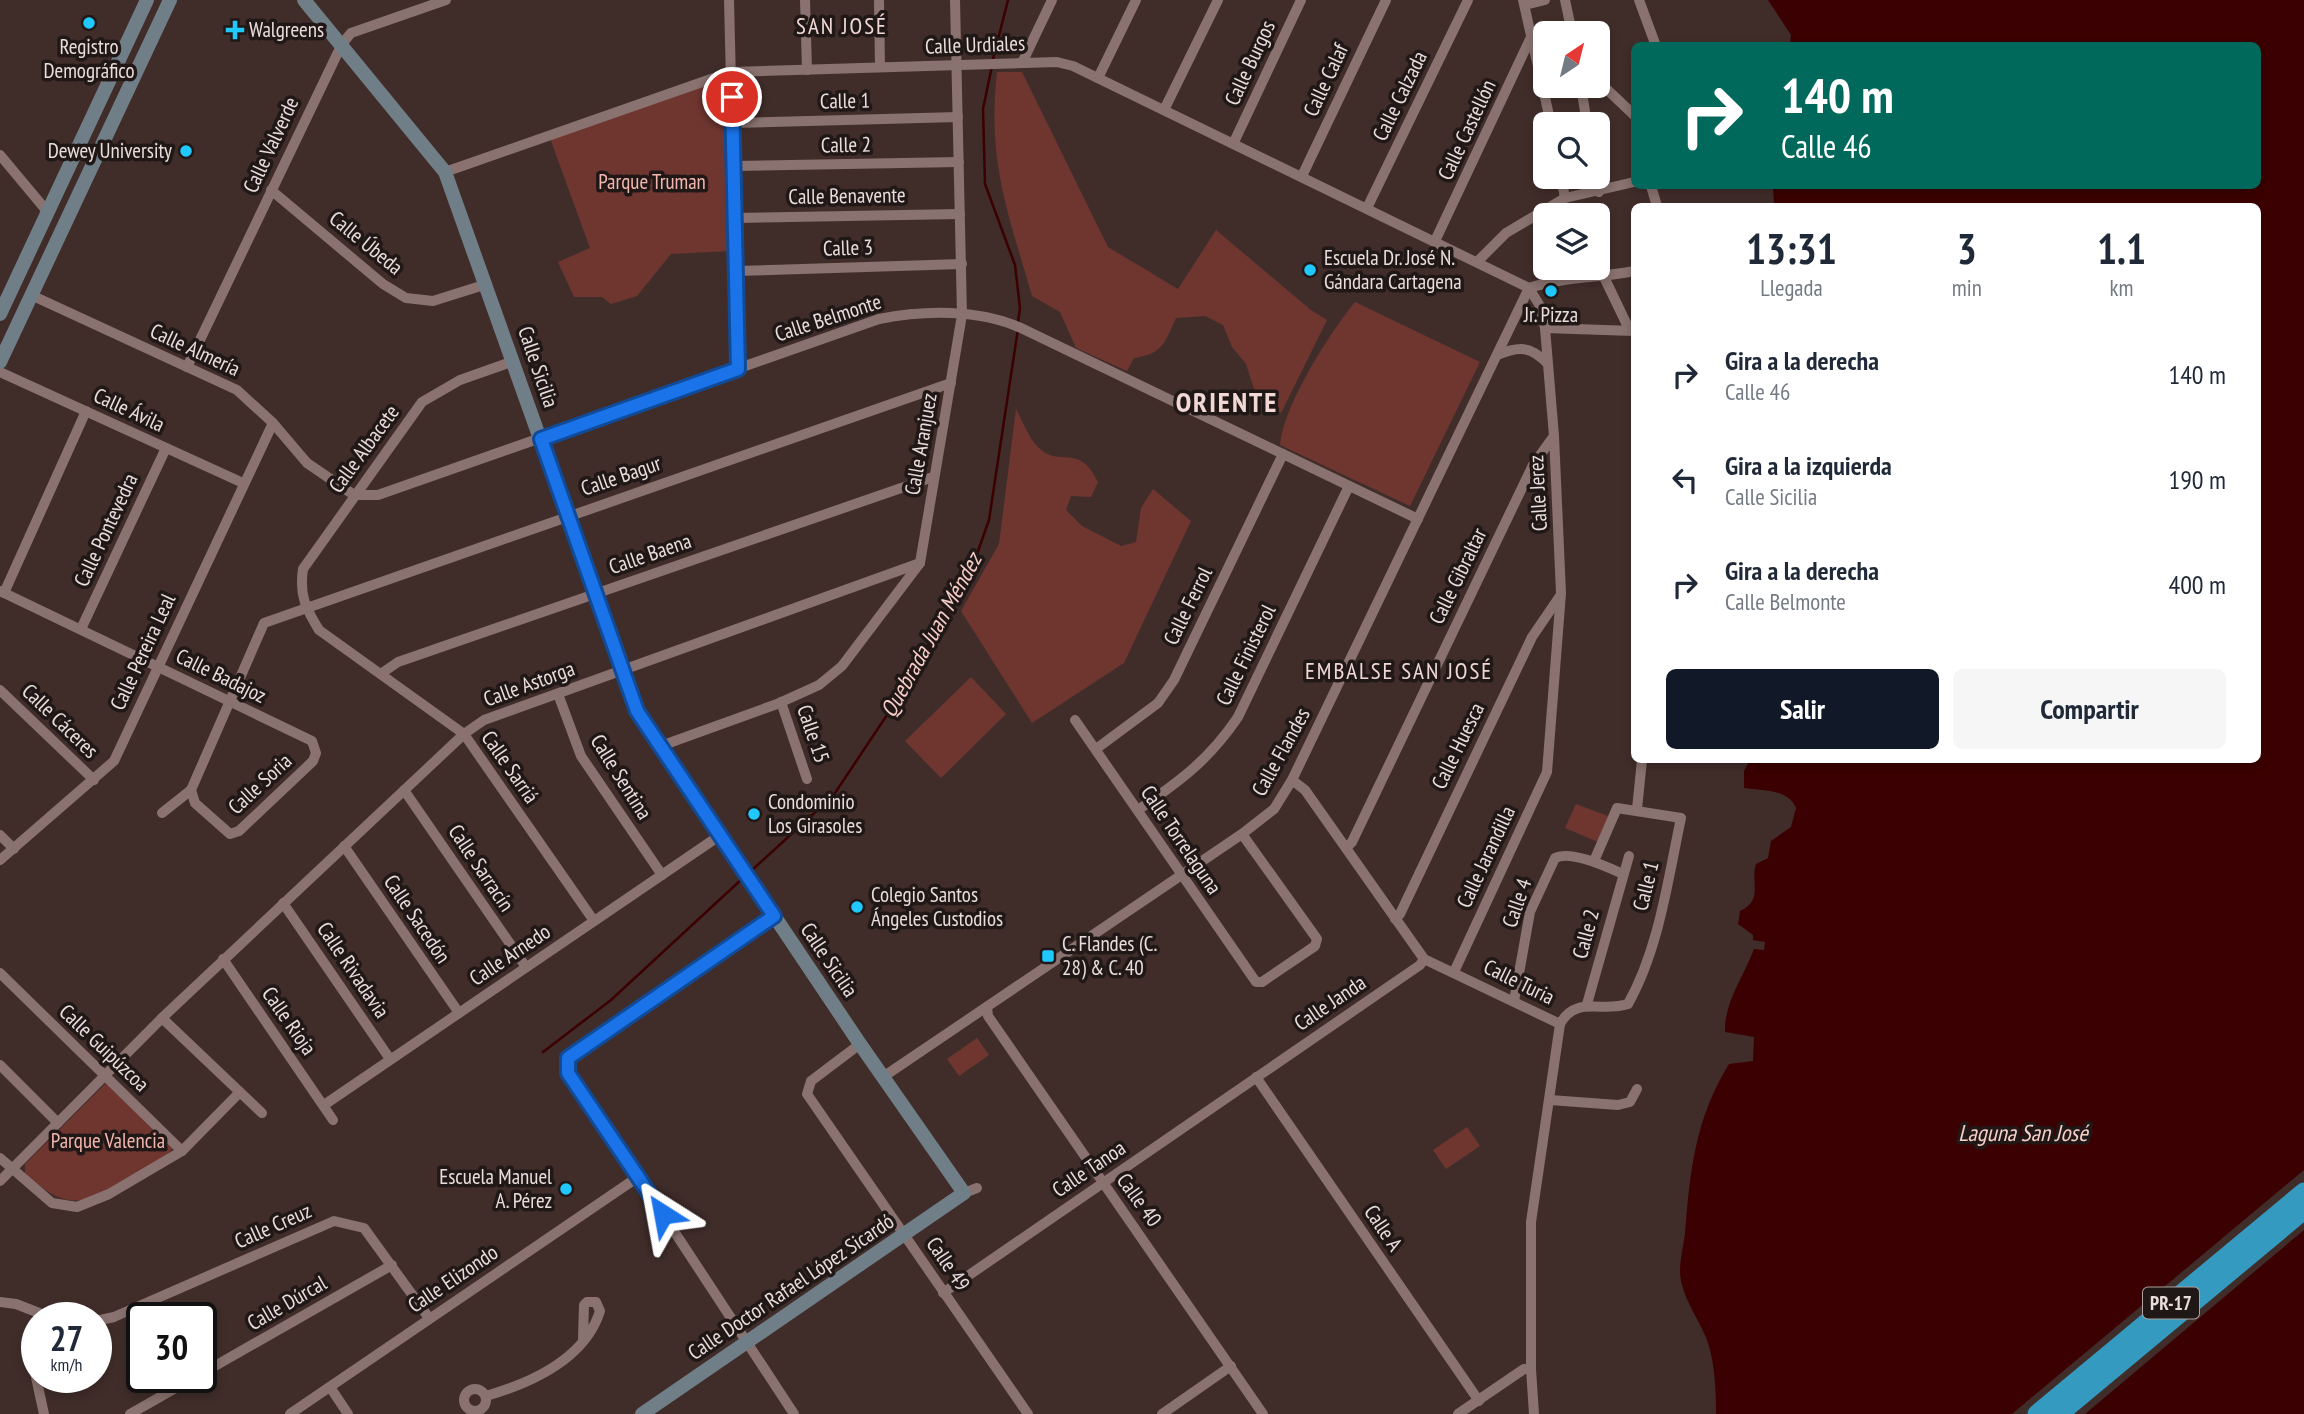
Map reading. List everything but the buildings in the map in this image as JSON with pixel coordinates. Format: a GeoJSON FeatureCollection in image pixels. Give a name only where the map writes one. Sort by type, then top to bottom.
{"type":"FeatureCollection","features":[{"type":"Feature","properties":{"kind":"highway","name":"PR-17"},"geometry":{"type":"LineString","coordinates":[[2037,1414],[2304,1192]]}},
{"type":"Feature","properties":{"kind":"highway","name":"PR-17"},"geometry":{"type":"LineString","coordinates":[[2059,1414],[2304,1210]]}},
{"type":"Feature","properties":{"kind":"street"},"geometry":{"type":"LineString","coordinates":[[0,314],[46,210],[147,0]]}},
{"type":"Feature","properties":{"kind":"street"},"geometry":{"type":"LineString","coordinates":[[2,354],[170,0]]}},
{"type":"Feature","properties":{"kind":"street","name":"Calle Sicilia"},"geometry":{"type":"LineString","coordinates":[[304,0],[445,172],[637,711],[658,747],[860,1044],[971,1191]]}},
{"type":"Feature","properties":{"kind":"street"},"geometry":{"type":"LineString","coordinates":[[342,44],[351,33],[446,0]]}},
{"type":"Feature","properties":{"kind":"street"},"geometry":{"type":"LineString","coordinates":[[729,0],[738,369]]}},
{"type":"Feature","properties":{"kind":"street"},"geometry":{"type":"LineString","coordinates":[[805,0],[807,69]]}},
{"type":"Feature","properties":{"kind":"street"},"geometry":{"type":"LineString","coordinates":[[878,0],[880,67]]}},
{"type":"Feature","properties":{"kind":"street","name":"Calle Aranjuez"},"geometry":{"type":"LineString","coordinates":[[658,747],[781,702],[819,685],[842,666],[920,563],[962,315],[955,0]]}},
{"type":"Feature","properties":{"kind":"street"},"geometry":{"type":"LineString","coordinates":[[1017,63],[1052,0]]}},
{"type":"Feature","properties":{"kind":"street"},"geometry":{"type":"LineString","coordinates":[[1098,78],[1136,0]]}},
{"type":"Feature","properties":{"kind":"street"},"geometry":{"type":"LineString","coordinates":[[1164,110],[1218,0]]}},
{"type":"Feature","properties":{"kind":"street","name":"Calle Burgos"},"geometry":{"type":"LineString","coordinates":[[1234,142],[1301,0]]}},
{"type":"Feature","properties":{"kind":"street","name":"Calle Calaf"},"geometry":{"type":"LineString","coordinates":[[1302,176],[1386,0]]}},
{"type":"Feature","properties":{"kind":"street","name":"Calle Calzada"},"geometry":{"type":"LineString","coordinates":[[1367,208],[1468,0]]}},
{"type":"Feature","properties":{"kind":"street"},"geometry":{"type":"LineString","coordinates":[[1533,39],[1524,3],[1545,0]]}},
{"type":"Feature","properties":{"kind":"street"},"geometry":{"type":"LineString","coordinates":[[1564,0],[1569,21]]}},
{"type":"Feature","properties":{"kind":"street"},"geometry":{"type":"LineString","coordinates":[[1639,0],[1654,42]]}},
{"type":"Feature","properties":{"kind":"street","name":"Calle Castellón"},"geometry":{"type":"LineString","coordinates":[[1435,242],[1532,35]]}},
{"type":"Feature","properties":{"kind":"street","name":"Calle Valverde"},"geometry":{"type":"LineString","coordinates":[[187,367],[342,44]]}},
{"type":"Feature","properties":{"kind":"street","name":"Calle Urdiales"},"geometry":{"type":"LineString","coordinates":[[445,172],[731,72],[1057,62],[1098,78],[1234,142],[1478,261]]}},
{"type":"Feature","properties":{"kind":"street"},"geometry":{"type":"LineString","coordinates":[[1517,69],[1526,67],[1533,70]]}},
{"type":"Feature","properties":{"kind":"street"},"geometry":{"type":"LineString","coordinates":[[1610,92],[1631,112]]}},
{"type":"Feature","properties":{"kind":"street","name":"Calle 1"},"geometry":{"type":"LineString","coordinates":[[732,123],[958,117]]}},
{"type":"Feature","properties":{"kind":"street"},"geometry":{"type":"LineString","coordinates":[[0,155],[54,223],[40,272]]}},
{"type":"Feature","properties":{"kind":"street","name":"Calle 2"},"geometry":{"type":"LineString","coordinates":[[734,166],[959,162]]}},
{"type":"Feature","properties":{"kind":"street"},"geometry":{"type":"LineString","coordinates":[[1555,280],[1529,288],[1478,261],[1506,233],[1564,198],[1631,183]]}},
{"type":"Feature","properties":{"kind":"street"},"geometry":{"type":"LineString","coordinates":[[1563,189],[1564,198]]}},
{"type":"Feature","properties":{"kind":"street","name":"Calle Úbeda"},"geometry":{"type":"LineString","coordinates":[[271,190],[383,284],[406,298],[433,301],[487,285]]}},
{"type":"Feature","properties":{"kind":"street","name":"Calle Benavente"},"geometry":{"type":"LineString","coordinates":[[735,218],[960,214]]}},
{"type":"Feature","properties":{"kind":"street","name":"Calle 3"},"geometry":{"type":"LineString","coordinates":[[736,271],[962,264]]}},
{"type":"Feature","properties":{"kind":"street"},"geometry":{"type":"LineString","coordinates":[[1610,276],[1631,272]]}},
{"type":"Feature","properties":{"kind":"street"},"geometry":{"type":"LineString","coordinates":[[1606,280],[1631,328]]}},
{"type":"Feature","properties":{"kind":"street","name":"Calle Jerez"},"geometry":{"type":"LineString","coordinates":[[1529,288],[1540,306],[1545,328],[1555,436],[1562,593],[1548,757]]}},
{"type":"Feature","properties":{"kind":"street","name":"Calle Flandes"},"geometry":{"type":"LineString","coordinates":[[883,1077],[1242,834],[1273,809],[1292,780],[1529,288]]}},
{"type":"Feature","properties":{"kind":"street","name":"Calle Almería"},"geometry":{"type":"LineString","coordinates":[[31,295],[237,390],[273,423],[307,463],[354,495]]}},
{"type":"Feature","properties":{"kind":"street","name":"Calle Belmonte"},"geometry":{"type":"LineString","coordinates":[[354,495],[378,495],[879,319],[896,316],[986,315],[1031,333],[1418,519]]}},
{"type":"Feature","properties":{"kind":"street"},"geometry":{"type":"LineString","coordinates":[[1545,328],[1631,330]]}},
{"type":"Feature","properties":{"kind":"street"},"geometry":{"type":"LineString","coordinates":[[1497,355],[1522,347],[1536,352],[1547,363]]}},
{"type":"Feature","properties":{"kind":"street","name":"Calle Albacete"},"geometry":{"type":"LineString","coordinates":[[305,607],[300,588],[303,569],[422,402],[460,380],[514,360]]}},
{"type":"Feature","properties":{"kind":"street","name":"Calle Ávila"},"geometry":{"type":"LineString","coordinates":[[0,372],[243,483]]}},
{"type":"Feature","properties":{"kind":"street","name":"Calle Bagur"},"geometry":{"type":"LineString","coordinates":[[191,790],[264,622],[951,383]]}},
{"type":"Feature","properties":{"kind":"street"},"geometry":{"type":"LineString","coordinates":[[2,592],[86,411]]}},
{"type":"Feature","properties":{"kind":"street","name":"Calle Pereira Leal"},"geometry":{"type":"LineString","coordinates":[[0,860],[114,761],[273,423]]}},
{"type":"Feature","properties":{"kind":"street","name":"Calle Gibraltar"},"geometry":{"type":"LineString","coordinates":[[1346,848],[1352,842],[1533,465],[1555,436]]}},
{"type":"Feature","properties":{"kind":"street","name":"Calle Pontevedra"},"geometry":{"type":"LineString","coordinates":[[81,629],[166,448]]}},
{"type":"Feature","properties":{"kind":"street","name":"Calle Ferrol"},"geometry":{"type":"LineString","coordinates":[[1096,749],[1158,703],[1174,680],[1283,454]]}},
{"type":"Feature","properties":{"kind":"street","name":"Calle Baena"},"geometry":{"type":"LineString","coordinates":[[382,673],[398,662],[933,477]]}},
{"type":"Feature","properties":{"kind":"street","name":"Calle Finisterol"},"geometry":{"type":"LineString","coordinates":[[1138,810],[1190,774],[1219,746],[1238,717],[1349,486]]}},
{"type":"Feature","properties":{"kind":"street","name":"Calle Astorga"},"geometry":{"type":"LineString","coordinates":[[0,1181],[162,1018],[464,734],[484,720],[920,563]]}},
{"type":"Feature","properties":{"kind":"street","name":"Calle Badajoz"},"geometry":{"type":"LineString","coordinates":[[2,592],[312,741]]}},
{"type":"Feature","properties":{"kind":"street","name":"Calle Huesca"},"geometry":{"type":"LineString","coordinates":[[1395,919],[1532,637],[1562,593]]}},
{"type":"Feature","properties":{"kind":"street","name":"Calle Sarriá"},"geometry":{"type":"LineString","coordinates":[[305,607],[320,631],[464,734],[594,921]]}},
{"type":"Feature","properties":{"kind":"street","name":"Calle Cáceres"},"geometry":{"type":"LineString","coordinates":[[0,690],[94,780]]}},
{"type":"Feature","properties":{"kind":"street","name":"Calle Sentina"},"geometry":{"type":"LineString","coordinates":[[558,694],[581,756],[662,875]]}},
{"type":"Feature","properties":{"kind":"street","name":"Calle 15"},"geometry":{"type":"LineString","coordinates":[[781,702],[807,779]]}},
{"type":"Feature","properties":{"kind":"street","name":"Calle Torrelaguna"},"geometry":{"type":"LineString","coordinates":[[1076,720],[1256,982],[1262,982],[1315,946],[1317,939],[1242,834]]}},
{"type":"Feature","properties":{"kind":"street","name":"Calle Soria"},"geometry":{"type":"LineString","coordinates":[[191,790],[195,803],[230,834],[239,831],[313,761],[316,753],[312,741]]}},
{"type":"Feature","properties":{"kind":"street","name":"Calle Jarandilla"},"geometry":{"type":"LineString","coordinates":[[1454,972],[1548,772],[1548,757]]}},
{"type":"Feature","properties":{"kind":"street"},"geometry":{"type":"LineString","coordinates":[[1623,874],[1594,861],[1617,808],[1637,809],[1642,763]]}},
{"type":"Feature","properties":{"kind":"street"},"geometry":{"type":"LineString","coordinates":[[1292,780],[1305,790],[1424,959]]}},
{"type":"Feature","properties":{"kind":"street"},"geometry":{"type":"LineString","coordinates":[[162,813],[191,790]]}},
{"type":"Feature","properties":{"kind":"street","name":"Calle Sarracín"},"geometry":{"type":"LineString","coordinates":[[404,790],[526,967]]}},
{"type":"Feature","properties":{"kind":"street","name":"Calle 1"},"geometry":{"type":"LineString","coordinates":[[1587,1004],[1616,1008],[1628,1004],[1639,985],[1665,897],[1681,818],[1637,809]]}},
{"type":"Feature","properties":{"kind":"street"},"geometry":{"type":"LineString","coordinates":[[0,835],[14,849]]}},
{"type":"Feature","properties":{"kind":"street","name":"Calle Arnedo"},"geometry":{"type":"LineString","coordinates":[[324,1105],[719,836]]}},
{"type":"Feature","properties":{"kind":"street","name":"Calle Sacedón"},"geometry":{"type":"LineString","coordinates":[[344,846],[459,1013]]}},
{"type":"Feature","properties":{"kind":"street","name":"Calle 4"},"geometry":{"type":"LineString","coordinates":[[1514,1001],[1530,912],[1555,858],[1564,855],[1594,861]]}},
{"type":"Feature","properties":{"kind":"street","name":"Calle 2"},"geometry":{"type":"LineString","coordinates":[[1587,1004],[1629,856]]}},
{"type":"Feature","properties":{"kind":"street","name":"Calle Rivadavia"},"geometry":{"type":"LineString","coordinates":[[283,903],[390,1059]]}},
{"type":"Feature","properties":{"kind":"street"},"geometry":{"type":"LineString","coordinates":[[774,916],[568,1058],[565,1065],[794,1414]]}},
{"type":"Feature","properties":{"kind":"street","name":"Calle Turia"},"geometry":{"type":"LineString","coordinates":[[1424,959],[1560,1024],[1531,1222],[1531,1369],[1534,1414]]}},
{"type":"Feature","properties":{"kind":"street","name":"Calle Janda"},"geometry":{"type":"LineString","coordinates":[[1256,1077],[1420,965],[1424,959]]}},
{"type":"Feature","properties":{"kind":"street","name":"Calle Rioja"},"geometry":{"type":"LineString","coordinates":[[223,960],[333,1120]]}},
{"type":"Feature","properties":{"kind":"street","name":"Calle Guipúzcoa"},"geometry":{"type":"LineString","coordinates":[[0,973],[182,1151]]}},
{"type":"Feature","properties":{"kind":"street"},"geometry":{"type":"LineString","coordinates":[[1560,1024],[1566,1013],[1587,1004]]}},
{"type":"Feature","properties":{"kind":"street","name":"Calle 40"},"geometry":{"type":"LineString","coordinates":[[987,1007],[988,1016],[1263,1414]]}},
{"type":"Feature","properties":{"kind":"street"},"geometry":{"type":"LineString","coordinates":[[162,1018],[262,1113]]}},
{"type":"Feature","properties":{"kind":"street","name":"Calle 49"},"geometry":{"type":"LineString","coordinates":[[860,1044],[811,1081],[807,1094],[1028,1414]]}},
{"type":"Feature","properties":{"kind":"street"},"geometry":{"type":"LineString","coordinates":[[0,1065],[58,1123]]}},
{"type":"Feature","properties":{"kind":"street","name":"Calle Tanoa"},"geometry":{"type":"LineString","coordinates":[[943,1293],[1256,1077]]}},
{"type":"Feature","properties":{"kind":"street","name":"Calle A"},"geometry":{"type":"LineString","coordinates":[[1256,1077],[1479,1401]]}},
{"type":"Feature","properties":{"kind":"street"},"geometry":{"type":"LineString","coordinates":[[1550,1101],[1618,1105],[1630,1102],[1637,1089]]}},
{"type":"Feature","properties":{"kind":"street"},"geometry":{"type":"LineString","coordinates":[[0,1158],[51,1203],[77,1207],[109,1195],[182,1151],[240,1093]]}},
{"type":"Feature","properties":{"kind":"street","name":"Calle Elizondo"},"geometry":{"type":"LineString","coordinates":[[290,1414],[638,1177]]}},
{"type":"Feature","properties":{"kind":"street","name":"Calle Doctor Rafael López Sicardó"},"geometry":{"type":"LineString","coordinates":[[642,1414],[971,1191]]}},
{"type":"Feature","properties":{"kind":"street","name":"Calle Creuz"},"geometry":{"type":"LineString","coordinates":[[112,1317],[334,1221],[364,1228],[429,1318]]}},
{"type":"Feature","properties":{"kind":"street","name":"Calle Dúrcal"},"geometry":{"type":"LineString","coordinates":[[217,1365],[392,1265]]}},
{"type":"Feature","properties":{"kind":"street"},"geometry":{"type":"LineString","coordinates":[[0,1302],[21,1306]]}},
{"type":"Feature","properties":{"kind":"street"},"geometry":{"type":"LineString","coordinates":[[486,1396],[522,1386],[556,1366],[583,1339]]}},
{"type":"Feature","properties":{"kind":"street"},"geometry":{"type":"LineString","coordinates":[[1161,1414],[1231,1366]]}},
{"type":"Feature","properties":{"kind":"street"},"geometry":{"type":"LineString","coordinates":[[1458,1414],[1524,1369],[1531,1369]]}},
{"type":"Feature","properties":{"kind":"street"},"geometry":{"type":"LineString","coordinates":[[330,1387],[348,1414]]}},
{"type":"Feature","properties":{"kind":"street"},"geometry":{"type":"LineString","coordinates":[[474,1388],[482,1390],[486,1396],[486,1403],[478,1412],[467,1408],[463,1402],[465,1394],[474,1388]]}},
{"type":"Feature","properties":{"kind":"street"},"geometry":{"type":"LineString","coordinates":[[39,1393],[44,1414]]}},
{"type":"Feature","properties":{"kind":"street"},"geometry":{"type":"LineString","coordinates":[[130,1414],[167,1393]]}},
{"type":"Feature","properties":{"kind":"green space"},"geometry":{"type":"Polygon","coordinates":[[[997,72],[1022,72],[1108,247],[1178,289],[1216,230],[1311,310],[1327,320],[1281,413],[1257,398],[1246,364],[1232,347],[1223,325],[1205,316],[1176,318],[1162,346],[1144,356],[1134,358],[1127,371],[1076,348],[1060,312],[1032,296],[1008,212],[997,160],[997,72]]]}},
{"type":"Feature","properties":{"kind":"green space","name":"Parque Truman"},"geometry":{"type":"Polygon","coordinates":[[[721,79],[728,83],[732,251],[671,254],[637,296],[611,304],[602,297],[574,297],[558,262],[590,248],[551,141],[555,135],[721,79]]]}},
{"type":"Feature","properties":{"kind":"green space"},"geometry":{"type":"Polygon","coordinates":[[[1355,302],[1480,362],[1410,506],[1280,445],[1289,411],[1298,391],[1333,332],[1355,302]]]}},
{"type":"Feature","properties":{"kind":"green space"},"geometry":{"type":"Polygon","coordinates":[[[1016,409],[1039,448],[1047,454],[1077,459],[1084,463],[1098,482],[1091,497],[1071,496],[1066,510],[1082,526],[1121,546],[1136,542],[1141,508],[1153,489],[1191,521],[1124,663],[1032,723],[961,611],[999,544],[1016,409]]]}},
{"type":"Feature","properties":{"kind":"green space"},"geometry":{"type":"Polygon","coordinates":[[[971,677],[1006,714],[941,778],[905,741],[971,677]]]}},
{"type":"Feature","properties":{"kind":"green space"},"geometry":{"type":"Polygon","coordinates":[[[1576,804],[1608,816],[1598,842],[1565,828],[1576,804]]]}},
{"type":"Feature","properties":{"kind":"green space"},"geometry":{"type":"Polygon","coordinates":[[[977,1038],[989,1055],[959,1076],[947,1059],[977,1038]]]}},
{"type":"Feature","properties":{"kind":"green space","name":"Parque Valencia"},"geometry":{"type":"Polygon","coordinates":[[[106,1083],[172,1144],[172,1150],[115,1187],[88,1199],[76,1201],[52,1194],[25,1173],[25,1164],[106,1083]]]}},
{"type":"Feature","properties":{"kind":"green space"},"geometry":{"type":"Polygon","coordinates":[[[1467,1127],[1480,1146],[1446,1169],[1433,1150],[1467,1127]]]}},
{"type":"Feature","properties":{"kind":"water","name":"Laguna San José"},"geometry":{"type":"Polygon","coordinates":[[[1768,0],[2304,0],[2304,1414],[1716,1414],[1710,1349],[1686,1297],[1680,1275],[1689,1188],[1701,1125],[1718,1085],[1729,1064],[1753,1061],[1754,1037],[1725,1032],[1735,989],[1754,949],[1764,950],[1765,942],[1753,940],[1753,935],[1738,924],[1740,911],[1752,902],[1756,864],[1768,858],[1771,841],[1791,827],[1796,808],[1787,797],[1780,794],[1744,788],[1744,771],[1748,763],[2261,763],[2261,203],[1774,203],[1773,189],[2261,189],[2261,42],[1790,42],[1791,35],[1768,0]]]}},
{"type":"Feature","properties":{"kind":"pier"},"geometry":{"type":"Polygon","coordinates":[[[2304,1170],[2304,1230],[2085,1414],[2012,1414],[2304,1170]]]}},
{"type":"Feature","properties":{"kind":"waterway","name":"Quebrada Juan Méndez"},"geometry":{"type":"LineString","coordinates":[[993,59],[1008,0]]}},
{"type":"Feature","properties":{"kind":"waterway","name":"Quebrada Juan Méndez"},"geometry":{"type":"LineString","coordinates":[[992,66],[983,109],[985,184],[1015,265],[1020,308],[1018,322]]}},
{"type":"Feature","properties":{"kind":"waterway","name":"Quebrada Juan Méndez"},"geometry":{"type":"LineString","coordinates":[[751,871],[833,796],[899,697],[972,568],[989,520],[1018,329]]}},
{"type":"Feature","properties":{"kind":"waterway","name":"Quebrada Juan Méndez"},"geometry":{"type":"LineString","coordinates":[[543,1052],[611,1000],[743,878]]}},
{"type":"Feature","properties":{"kind":"place","name":"Registro Demográfico"},"geometry":{"type":"Point","coordinates":[89,23]}},
{"type":"Feature","properties":{"kind":"place","name":"Walgreens"},"geometry":{"type":"Point","coordinates":[235,30]}},
{"type":"Feature","properties":{"kind":"place","name":"Dewey University"},"geometry":{"type":"Point","coordinates":[186,151]}},
{"type":"Feature","properties":{"kind":"place","name":"Escuela Dr. José N. Gándara Cartagena"},"geometry":{"type":"Point","coordinates":[1310,270]}},
{"type":"Feature","properties":{"kind":"place","name":"Jr. Pizza"},"geometry":{"type":"Point","coordinates":[1551,291]}},
{"type":"Feature","properties":{"kind":"place","name":"Condominio Los Girasoles"},"geometry":{"type":"Point","coordinates":[754,814]}},
{"type":"Feature","properties":{"kind":"place","name":"Colegio Santos Ángeles Custodios"},"geometry":{"type":"Point","coordinates":[857,907]}},
{"type":"Feature","properties":{"kind":"place","name":"C. Flandes (C. 28) & C. 40"},"geometry":{"type":"Point","coordinates":[1048,956]}},
{"type":"Feature","properties":{"kind":"place","name":"Escuela Manuel A. Pérez"},"geometry":{"type":"Point","coordinates":[566,1189]}},
{"type":"Feature","properties":{"kind":"district","name":"SAN JOSÉ"},"geometry":{"type":"Point","coordinates":[842,26]}},
{"type":"Feature","properties":{"kind":"district","name":"ORIENTE"},"geometry":{"type":"Point","coordinates":[1227,402]}},
{"type":"Feature","properties":{"kind":"district","name":"EMBALSE SAN JOSÉ"},"geometry":{"type":"Point","coordinates":[1399,671]}},
{"type":"Feature","properties":{"kind":"route"},"geometry":{"type":"LineString","coordinates":[[663,1214],[565,1065],[568,1058],[774,916],[658,747],[637,711],[541,439],[738,369],[732,97]]}}]}
